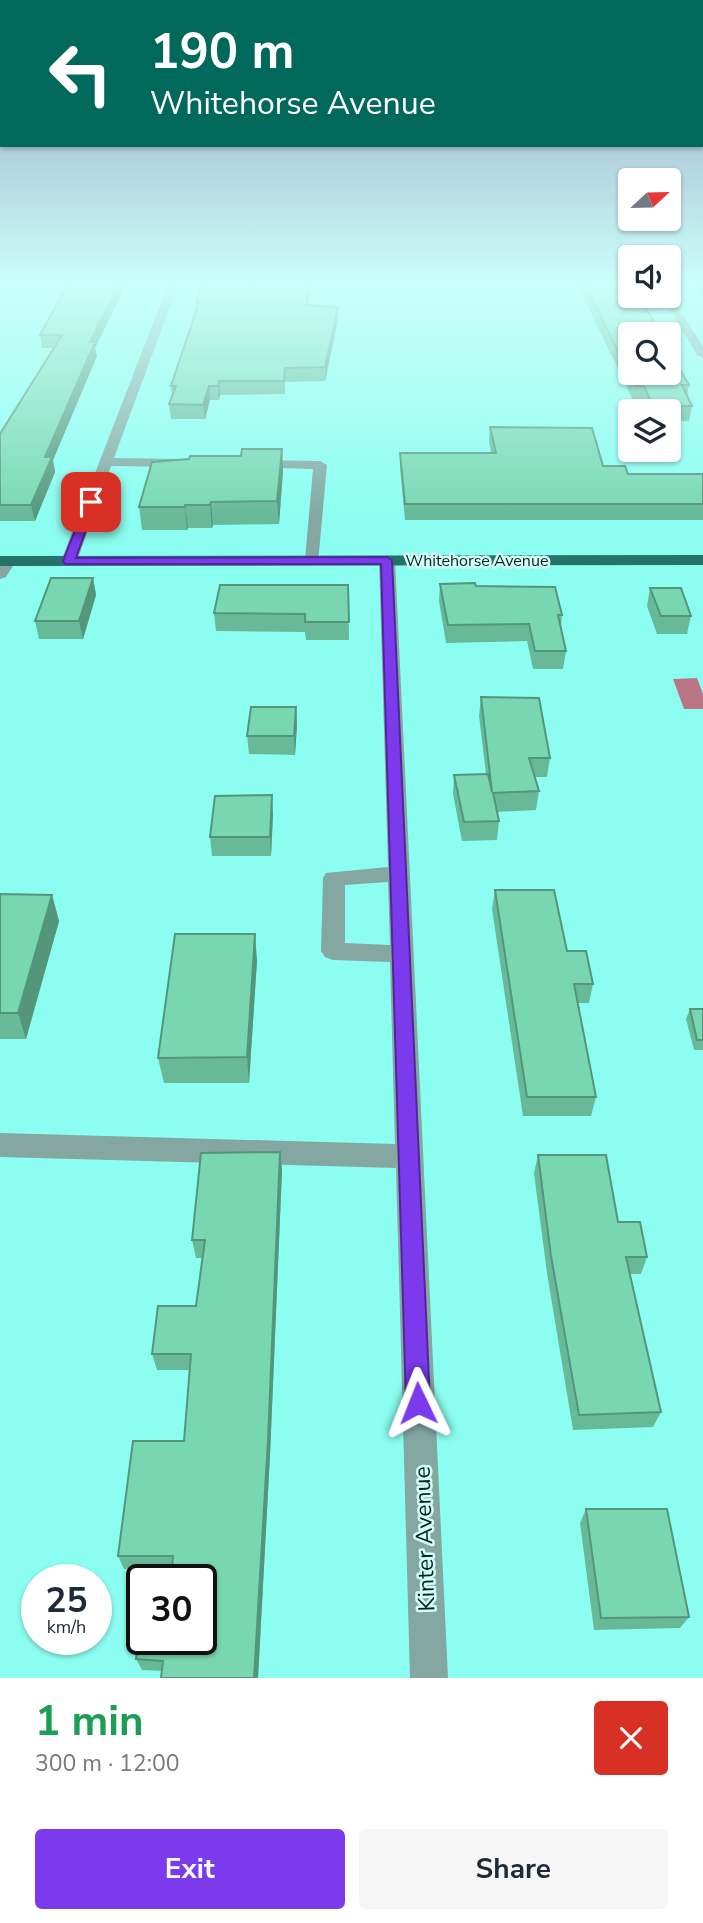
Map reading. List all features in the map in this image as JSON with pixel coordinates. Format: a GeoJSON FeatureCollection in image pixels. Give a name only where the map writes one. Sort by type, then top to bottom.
{"type":"FeatureCollection","features":[{"type":"Feature","properties":{"kind":"main road","name":"Whitehorse Avenue"},"geometry":{"type":"LineString","coordinates":[[3,565],[69,561],[703,560]]}},
{"type":"Feature","properties":{"kind":"street"},"geometry":{"type":"LineString","coordinates":[[69,561],[144,360]]}},
{"type":"Feature","properties":{"kind":"street"},"geometry":{"type":"LineString","coordinates":[[106,462],[201,463]]}},
{"type":"Feature","properties":{"kind":"street"},"geometry":{"type":"LineString","coordinates":[[240,464],[320,465],[313,560]]}},
{"type":"Feature","properties":{"kind":"street","name":"Kinter Avenue"},"geometry":{"type":"LineString","coordinates":[[387,560],[429,1678]]}},
{"type":"Feature","properties":{"kind":"street"},"geometry":{"type":"LineString","coordinates":[[398,874],[334,878],[333,951],[401,954]]}},
{"type":"Feature","properties":{"kind":"street"},"geometry":{"type":"LineString","coordinates":[[0,1145],[408,1156]]}},
{"type":"Feature","properties":{"kind":"shaded area"},"geometry":{"type":"Polygon","coordinates":[[[697,678],[703,694],[703,709],[684,709],[673,679],[697,678]]]}},
{"type":"Feature","properties":{"kind":"building"},"geometry":{"type":"Polygon","coordinates":[[[46,360],[87,360],[45,457],[52,457],[31,505],[0,505],[0,434],[46,360]]]}},
{"type":"Feature","properties":{"kind":"building"},"geometry":{"type":"Polygon","coordinates":[[[180,360],[326,360],[325,367],[285,368],[284,381],[219,381],[218,386],[209,386],[203,405],[169,404],[176,386],[171,386],[180,360]]]}},
{"type":"Feature","properties":{"kind":"building"},"geometry":{"type":"Polygon","coordinates":[[[681,371],[689,385],[682,385],[692,406],[681,406],[681,399],[650,399],[644,386],[635,385],[681,385],[681,371]]]}},
{"type":"Feature","properties":{"kind":"building"},"geometry":{"type":"Polygon","coordinates":[[[490,427],[592,428],[603,466],[625,466],[628,474],[703,474],[703,504],[405,504],[400,453],[496,453],[490,427]]]}},
{"type":"Feature","properties":{"kind":"building"},"geometry":{"type":"Polygon","coordinates":[[[242,449],[282,449],[277,501],[139,507],[152,462],[189,459],[190,456],[241,456],[242,449]]]}},
{"type":"Feature","properties":{"kind":"building"},"geometry":{"type":"Polygon","coordinates":[[[51,578],[93,578],[79,621],[35,621],[51,578]]]}},
{"type":"Feature","properties":{"kind":"building"},"geometry":{"type":"Polygon","coordinates":[[[475,583],[476,586],[555,587],[562,615],[558,615],[566,651],[535,651],[529,624],[448,625],[440,584],[475,583]]]}},
{"type":"Feature","properties":{"kind":"building"},"geometry":{"type":"Polygon","coordinates":[[[220,585],[348,585],[349,622],[305,622],[305,614],[214,613],[220,585]]]}},
{"type":"Feature","properties":{"kind":"building"},"geometry":{"type":"Polygon","coordinates":[[[650,588],[681,588],[691,616],[661,616],[650,588]]]}},
{"type":"Feature","properties":{"kind":"building"},"geometry":{"type":"Polygon","coordinates":[[[481,697],[539,698],[550,758],[529,758],[539,791],[493,793],[499,821],[464,822],[454,775],[488,774],[492,792],[481,697]]]}},
{"type":"Feature","properties":{"kind":"building"},"geometry":{"type":"Polygon","coordinates":[[[251,707],[296,707],[294,736],[247,736],[251,707]]]}},
{"type":"Feature","properties":{"kind":"building"},"geometry":{"type":"Polygon","coordinates":[[[272,795],[270,837],[210,837],[215,796],[272,795]]]}},
{"type":"Feature","properties":{"kind":"building"},"geometry":{"type":"Polygon","coordinates":[[[495,890],[554,890],[567,951],[586,951],[593,984],[574,984],[596,1097],[527,1097],[495,890]]]}},
{"type":"Feature","properties":{"kind":"building"},"geometry":{"type":"Polygon","coordinates":[[[0,894],[52,895],[18,1013],[0,1013],[0,894]]]}},
{"type":"Feature","properties":{"kind":"building"},"geometry":{"type":"Polygon","coordinates":[[[175,934],[255,934],[247,1057],[158,1058],[175,934]]]}},
{"type":"Feature","properties":{"kind":"building"},"geometry":{"type":"Polygon","coordinates":[[[690,1009],[703,1009],[703,1040],[697,1040],[690,1009]]]}},
{"type":"Feature","properties":{"kind":"building"},"geometry":{"type":"Polygon","coordinates":[[[280,1152],[268,1440],[254,1678],[161,1678],[163,1661],[136,1659],[137,1655],[217,1655],[217,1564],[172,1564],[173,1556],[118,1556],[133,1441],[184,1441],[191,1354],[152,1354],[158,1306],[196,1306],[205,1240],[192,1240],[201,1153],[280,1152]]]}},
{"type":"Feature","properties":{"kind":"building"},"geometry":{"type":"Polygon","coordinates":[[[538,1155],[606,1155],[618,1222],[640,1222],[647,1257],[626,1257],[661,1412],[579,1415],[551,1256],[538,1155]]]}},
{"type":"Feature","properties":{"kind":"building"},"geometry":{"type":"Polygon","coordinates":[[[586,1509],[667,1509],[689,1617],[601,1618],[586,1509]]]}},
{"type":"Feature","properties":{"kind":"route"},"geometry":{"type":"LineString","coordinates":[[91,502],[69,561],[387,560],[418,1403]]}}]}
